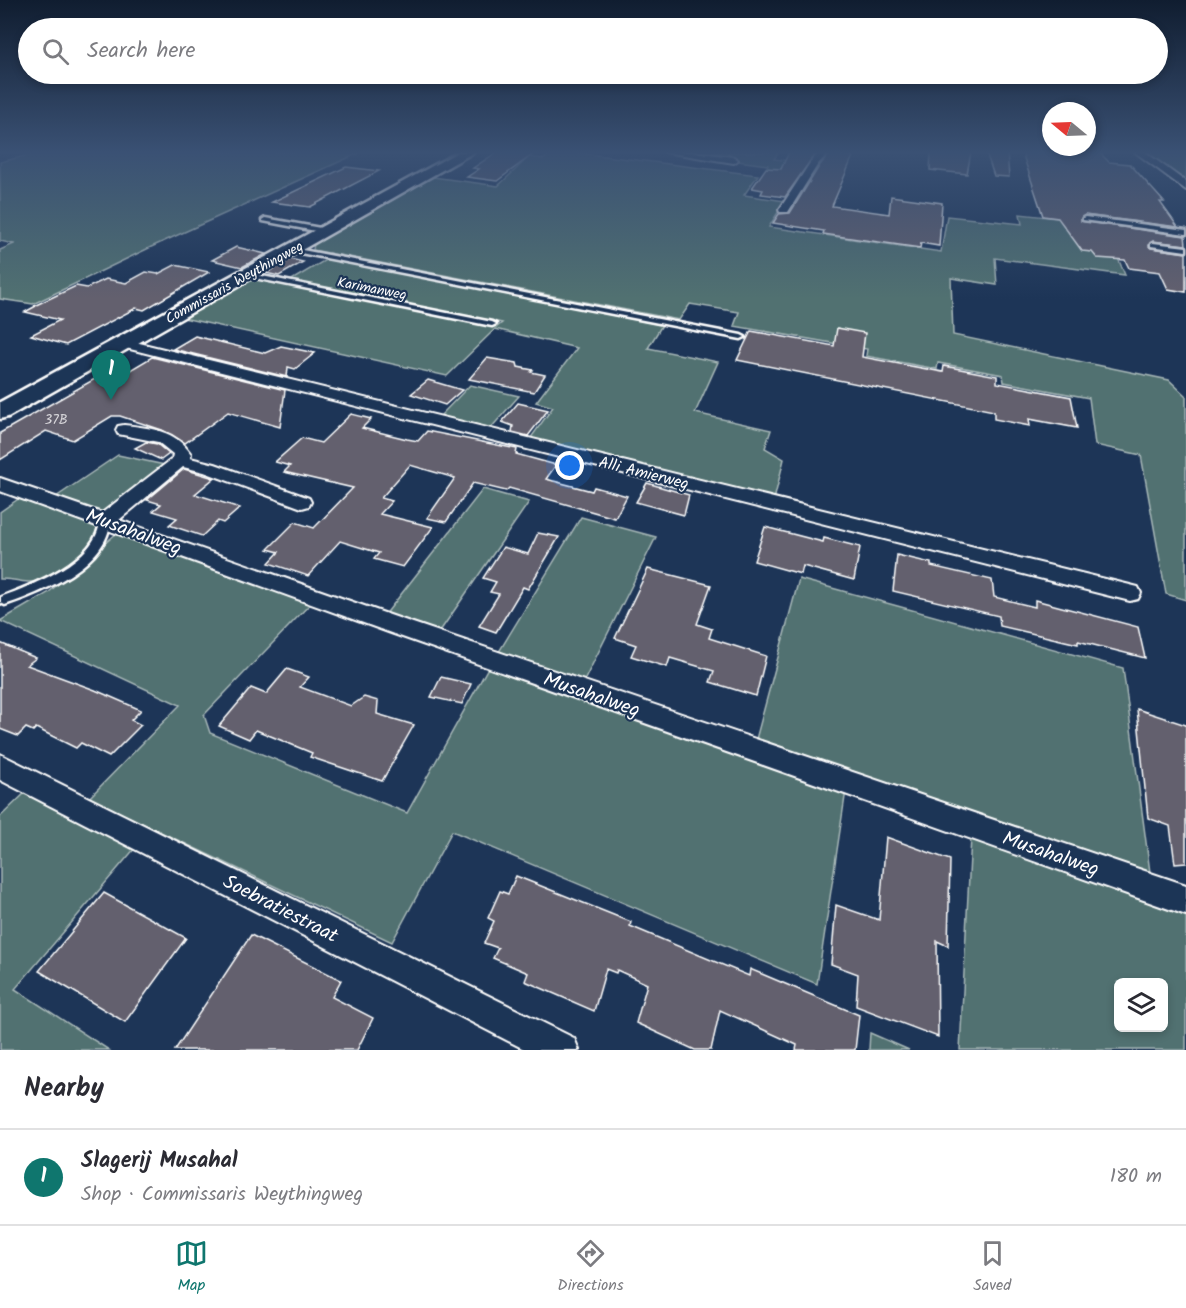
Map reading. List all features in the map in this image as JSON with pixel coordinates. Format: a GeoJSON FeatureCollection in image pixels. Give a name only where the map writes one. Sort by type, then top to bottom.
{"type":"FeatureCollection","features":[{"type":"Feature","properties":{"kind":"main road","name":"Commissaris Weythingweg"},"geometry":{"type":"LineString","coordinates":[[0,412],[380,201]]}},
{"type":"Feature","properties":{"kind":"street"},"geometry":{"type":"LineString","coordinates":[[784,210],[790,201]]}},
{"type":"Feature","properties":{"kind":"street","name":"Alli Amierweg"},"geometry":{"type":"LineString","coordinates":[[123,344],[1130,593]]}},
{"type":"Feature","properties":{"kind":"street"},"geometry":{"type":"LineString","coordinates":[[105,520],[180,461],[182,454],[170,440],[154,434],[124,430]]}},
{"type":"Feature","properties":{"kind":"street"},"geometry":{"type":"LineString","coordinates":[[180,461],[209,468],[302,502]]}},
{"type":"Feature","properties":{"kind":"street","name":"Musahalweg"},"geometry":{"type":"LineString","coordinates":[[0,484],[399,627],[1186,900]]}},
{"type":"Feature","properties":{"kind":"street","name":"Soebratiestraat"},"geometry":{"type":"LineString","coordinates":[[0,766],[562,1050]]}},
{"type":"Feature","properties":{"kind":"lane"},"geometry":{"type":"LineString","coordinates":[[1085,219],[1186,232]]}},
{"type":"Feature","properties":{"kind":"lane"},"geometry":{"type":"LineString","coordinates":[[265,220],[326,231]]}},
{"type":"Feature","properties":{"kind":"lane"},"geometry":{"type":"LineString","coordinates":[[1153,245],[1186,249]]}},
{"type":"Feature","properties":{"kind":"lane"},"geometry":{"type":"LineString","coordinates":[[292,250],[741,337]]}},
{"type":"Feature","properties":{"kind":"lane","name":"Karimanweg"},"geometry":{"type":"LineString","coordinates":[[247,274],[492,324]]}},
{"type":"Feature","properties":{"kind":"lane"},"geometry":{"type":"LineString","coordinates":[[5,600],[49,583],[87,554],[103,536],[106,527],[105,520]]}},
{"type":"Feature","properties":{"kind":"green space"},"geometry":{"type":"Polygon","coordinates":[[[0,201],[253,201],[33,304],[0,299],[0,250],[14,244],[0,241],[0,201]]]}},
{"type":"Feature","properties":{"kind":"green space"},"geometry":{"type":"Polygon","coordinates":[[[390,201],[785,201],[769,227],[941,252],[947,216],[1022,224],[1020,214],[1147,228],[1156,243],[1110,239],[1125,275],[995,258],[997,285],[951,278],[953,335],[1169,380],[1186,396],[1186,600],[1166,594],[1141,455],[1095,445],[1089,398],[1004,382],[1003,375],[938,363],[937,369],[866,356],[867,349],[734,326],[739,312],[690,304],[679,320],[313,250],[314,244],[390,201]]]}},
{"type":"Feature","properties":{"kind":"green space"},"geometry":{"type":"Polygon","coordinates":[[[327,259],[662,325],[648,348],[718,362],[695,413],[771,430],[765,448],[784,459],[774,500],[530,439],[553,407],[536,402],[577,348],[495,329],[447,376],[183,318],[253,278],[497,327],[502,323],[290,281],[327,259]]]}},
{"type":"Feature","properties":{"kind":"green space"},"geometry":{"type":"Polygon","coordinates":[[[470,385],[519,396],[490,429],[440,416],[470,385]]]}},
{"type":"Feature","properties":{"kind":"green space"},"geometry":{"type":"Polygon","coordinates":[[[118,455],[169,466],[107,512],[100,513],[56,497],[118,455]]]}},
{"type":"Feature","properties":{"kind":"green space"},"geometry":{"type":"Polygon","coordinates":[[[483,489],[529,502],[438,634],[385,615],[483,489]]]}},
{"type":"Feature","properties":{"kind":"green space"},"geometry":{"type":"Polygon","coordinates":[[[21,497],[99,526],[90,543],[72,561],[51,576],[33,582],[0,579],[0,512],[21,497]]]}},
{"type":"Feature","properties":{"kind":"green space"},"geometry":{"type":"Polygon","coordinates":[[[581,517],[656,537],[582,685],[497,655],[581,517]]]}},
{"type":"Feature","properties":{"kind":"green space"},"geometry":{"type":"Polygon","coordinates":[[[118,532],[311,603],[204,715],[210,733],[407,813],[489,666],[846,790],[817,984],[452,831],[392,942],[89,798],[180,705],[0,621],[48,593],[118,532]]]}},
{"type":"Feature","properties":{"kind":"green space"},"geometry":{"type":"Polygon","coordinates":[[[799,579],[1123,668],[1151,880],[755,743],[799,579]]]}},
{"type":"Feature","properties":{"kind":"green space"},"geometry":{"type":"Polygon","coordinates":[[[27,791],[136,847],[15,989],[109,1050],[0,1050],[0,817],[27,791]]]}},
{"type":"Feature","properties":{"kind":"green space"},"geometry":{"type":"Polygon","coordinates":[[[971,837],[1186,913],[1186,1050],[960,1050],[971,837]]]}},
{"type":"Feature","properties":{"kind":"green space"},"geometry":{"type":"Polygon","coordinates":[[[870,1033],[909,1050],[869,1050],[870,1033]]]}},
{"type":"Feature","properties":{"kind":"building"},"geometry":{"type":"Polygon","coordinates":[[[274,201],[322,201],[310,207],[272,202],[274,201]]]}},
{"type":"Feature","properties":{"kind":"building"},"geometry":{"type":"Polygon","coordinates":[[[798,201],[834,201],[832,206],[889,214],[890,201],[942,203],[939,246],[921,243],[920,248],[823,234],[824,231],[773,223],[779,214],[790,213],[798,201]]]}},
{"type":"Feature","properties":{"kind":"building"},"geometry":{"type":"Polygon","coordinates":[[[1038,201],[1163,201],[1160,202],[1178,227],[1085,215],[1081,221],[1185,236],[1186,245],[1153,241],[1149,246],[1186,253],[1186,292],[1168,289],[1160,272],[1129,268],[1125,260],[1097,258],[1092,252],[1082,251],[1058,218],[1043,216],[1038,201]]]}},
{"type":"Feature","properties":{"kind":"building"},"geometry":{"type":"Polygon","coordinates":[[[236,247],[266,254],[242,267],[212,260],[236,247]]]}},
{"type":"Feature","properties":{"kind":"building"},"geometry":{"type":"Polygon","coordinates":[[[290,259],[303,262],[279,276],[266,273],[290,259]]]}},
{"type":"Feature","properties":{"kind":"building"},"geometry":{"type":"Polygon","coordinates":[[[175,265],[209,272],[144,310],[136,308],[66,345],[31,335],[60,320],[25,312],[36,306],[34,306],[76,286],[87,288],[106,279],[126,283],[146,272],[158,274],[175,265]]]}},
{"type":"Feature","properties":{"kind":"building"},"geometry":{"type":"Polygon","coordinates":[[[837,328],[865,333],[862,357],[943,372],[944,366],[997,376],[997,383],[1071,397],[1077,428],[1029,419],[1030,426],[994,419],[994,411],[737,360],[751,331],[834,346],[837,328]]]}},
{"type":"Feature","properties":{"kind":"building"},"geometry":{"type":"Polygon","coordinates":[[[195,336],[265,353],[281,346],[315,353],[295,369],[288,367],[287,377],[173,349],[195,336]]]}},
{"type":"Feature","properties":{"kind":"building"},"geometry":{"type":"Polygon","coordinates":[[[152,357],[285,390],[280,427],[228,412],[185,443],[162,430],[120,416],[112,416],[73,440],[46,431],[0,460],[0,433],[114,368],[127,372],[152,357]]]}},
{"type":"Feature","properties":{"kind":"building"},"geometry":{"type":"Polygon","coordinates":[[[487,358],[517,363],[518,367],[545,375],[534,392],[469,379],[487,358]]]}},
{"type":"Feature","properties":{"kind":"building"},"geometry":{"type":"Polygon","coordinates":[[[428,380],[462,390],[445,405],[411,394],[428,380]]]}},
{"type":"Feature","properties":{"kind":"building"},"geometry":{"type":"Polygon","coordinates":[[[518,403],[548,410],[528,436],[512,432],[513,426],[502,422],[518,403]]]}},
{"type":"Feature","properties":{"kind":"building"},"geometry":{"type":"Polygon","coordinates":[[[351,414],[371,419],[362,428],[407,439],[418,441],[427,431],[517,449],[516,454],[556,465],[546,479],[592,491],[594,487],[627,496],[615,518],[509,488],[506,491],[473,483],[446,522],[427,518],[455,478],[410,465],[381,498],[392,501],[380,514],[433,527],[403,567],[374,559],[379,553],[340,541],[308,576],[269,563],[279,552],[268,549],[295,522],[314,528],[353,488],[284,472],[290,466],[275,462],[302,438],[321,443],[351,414]]]}},
{"type":"Feature","properties":{"kind":"building"},"geometry":{"type":"Polygon","coordinates":[[[146,442],[157,444],[169,454],[161,460],[135,448],[146,442]]]}},
{"type":"Feature","properties":{"kind":"building"},"geometry":{"type":"Polygon","coordinates":[[[184,469],[214,478],[195,494],[240,508],[223,523],[218,521],[202,536],[169,525],[177,518],[153,511],[161,504],[147,500],[184,469]]]}},
{"type":"Feature","properties":{"kind":"building"},"geometry":{"type":"Polygon","coordinates":[[[647,483],[689,495],[684,515],[636,502],[647,483]]]}},
{"type":"Feature","properties":{"kind":"building"},"geometry":{"type":"Polygon","coordinates":[[[765,527],[823,542],[824,538],[860,547],[854,580],[803,566],[801,574],[754,561],[765,527]]]}},
{"type":"Feature","properties":{"kind":"building"},"geometry":{"type":"Polygon","coordinates":[[[538,533],[559,537],[528,589],[523,587],[496,632],[479,626],[499,594],[490,592],[496,582],[483,578],[503,547],[528,554],[538,533]]]}},
{"type":"Feature","properties":{"kind":"building"},"geometry":{"type":"Polygon","coordinates":[[[897,555],[931,563],[931,566],[992,580],[994,597],[1035,607],[1035,600],[1138,627],[1145,658],[1078,641],[1078,644],[1000,626],[999,616],[893,591],[897,555]]]}},
{"type":"Feature","properties":{"kind":"building"},"geometry":{"type":"Polygon","coordinates":[[[648,569],[711,585],[697,624],[712,629],[709,638],[766,656],[756,696],[710,682],[714,671],[670,658],[667,667],[631,656],[636,645],[615,638],[648,569]]]}},
{"type":"Feature","properties":{"kind":"building"},"geometry":{"type":"Polygon","coordinates":[[[0,643],[36,658],[27,665],[141,710],[131,720],[141,725],[109,757],[81,743],[76,748],[36,728],[33,731],[26,728],[18,736],[0,729],[0,643]]]}},
{"type":"Feature","properties":{"kind":"building"},"geometry":{"type":"Polygon","coordinates":[[[287,669],[309,677],[300,687],[351,706],[364,697],[378,701],[377,714],[414,725],[382,781],[310,757],[312,753],[256,730],[249,739],[219,726],[251,688],[266,694],[287,669]]]}},
{"type":"Feature","properties":{"kind":"building"},"geometry":{"type":"Polygon","coordinates":[[[441,677],[471,684],[462,704],[431,697],[441,677]]]}},
{"type":"Feature","properties":{"kind":"building"},"geometry":{"type":"Polygon","coordinates":[[[1137,709],[1186,725],[1186,863],[1175,864],[1170,826],[1148,818],[1137,709]]]}},
{"type":"Feature","properties":{"kind":"building"},"geometry":{"type":"Polygon","coordinates":[[[886,837],[950,860],[948,946],[937,941],[938,1037],[856,1006],[858,974],[831,964],[836,905],[879,920],[886,837]]]}},
{"type":"Feature","properties":{"kind":"building"},"geometry":{"type":"Polygon","coordinates":[[[516,876],[631,922],[630,926],[749,976],[750,969],[859,1015],[855,1050],[796,1050],[797,1045],[720,1010],[711,1050],[695,1050],[636,1023],[647,984],[617,970],[616,973],[606,969],[594,1011],[525,981],[528,973],[493,958],[498,948],[484,943],[494,921],[488,918],[500,891],[508,894],[516,876]]]}},
{"type":"Feature","properties":{"kind":"building"},"geometry":{"type":"Polygon","coordinates":[[[104,893],[186,938],[125,1022],[39,971],[104,893]]]}},
{"type":"Feature","properties":{"kind":"building"},"geometry":{"type":"Polygon","coordinates":[[[251,935],[341,980],[332,997],[373,1018],[357,1050],[175,1050],[251,935]]]}},
{"type":"Feature","properties":{"kind":"place","name":"Slagerij Musahal"},"geometry":{"type":"Point","coordinates":[111,400]}}]}
